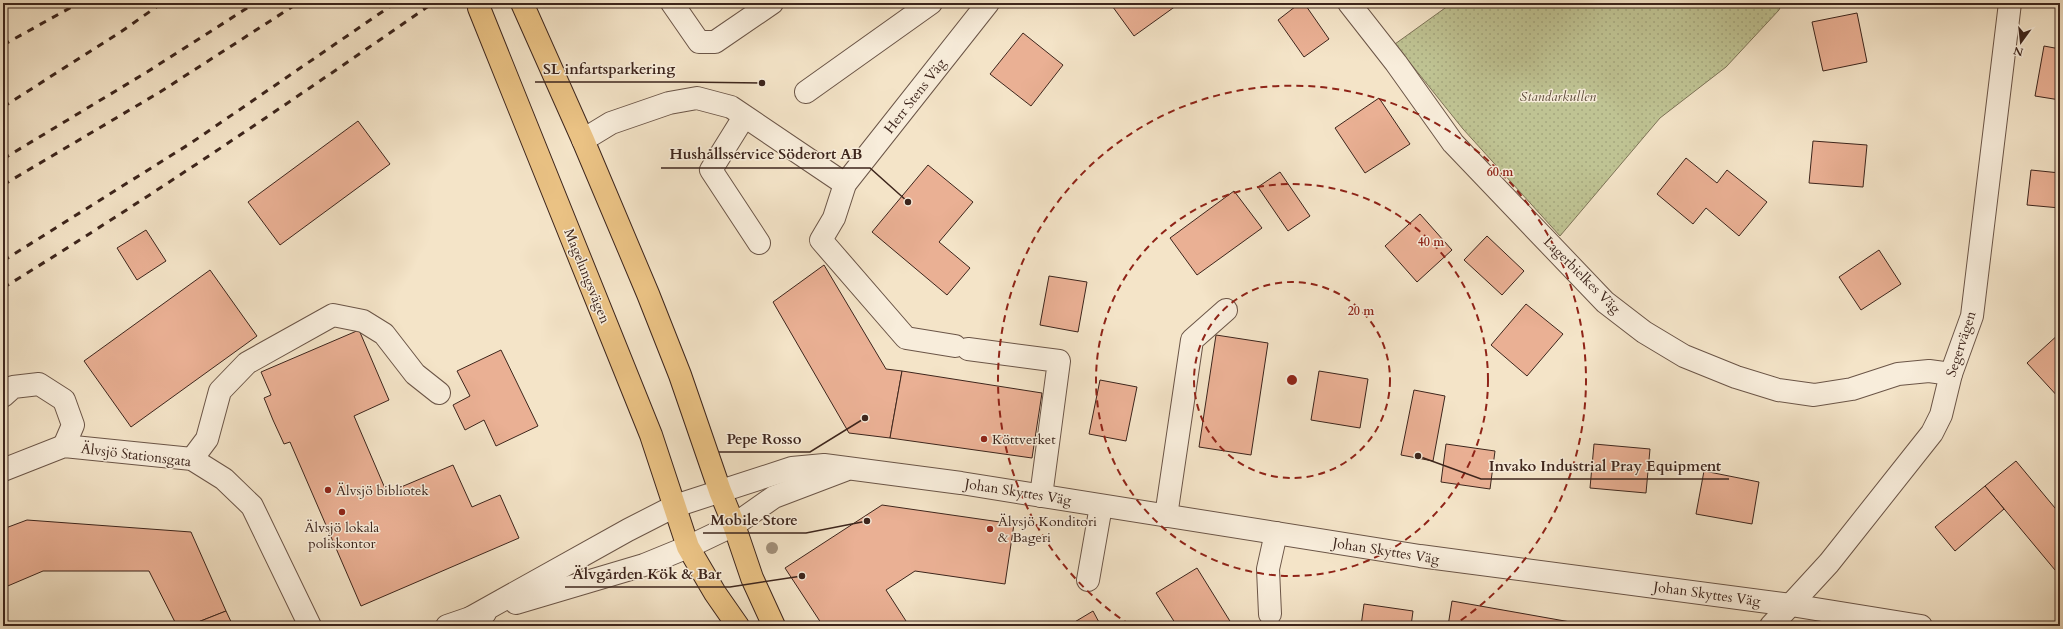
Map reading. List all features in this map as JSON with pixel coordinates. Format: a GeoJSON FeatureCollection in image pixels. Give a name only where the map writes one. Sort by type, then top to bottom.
{"type":"FeatureCollection","features":[{"type":"Feature","properties":{"kind":"main road"},"geometry":{"type":"LineString","coordinates":[[522,3],[583,140],[651,301],[680,375],[752,578],[774,626]]}},
{"type":"Feature","properties":{"kind":"main road","name":"Magelungsvägen"},"geometry":{"type":"LineString","coordinates":[[479,8],[651,435],[688,547],[715,592],[738,626]]}},
{"type":"Feature","properties":{"kind":"street"},"geometry":{"type":"LineString","coordinates":[[672,3],[699,42],[715,42],[772,3]]}},
{"type":"Feature","properties":{"kind":"street"},"geometry":{"type":"LineString","coordinates":[[806,92],[931,3]]}},
{"type":"Feature","properties":{"kind":"street","name":"Herr Stens Väg"},"geometry":{"type":"LineString","coordinates":[[845,184],[988,3]]}},
{"type":"Feature","properties":{"kind":"street","name":"Lagerbielkes Väg"},"geometry":{"type":"LineString","coordinates":[[1350,3],[1396,63],[1453,143],[1605,302],[1644,332],[1684,356],[1736,377],[1778,390],[1814,395],[1852,389],[1898,374],[1929,371],[1951,374]]}},
{"type":"Feature","properties":{"kind":"street","name":"Segervägen"},"geometry":{"type":"LineString","coordinates":[[1771,626],[1829,562],[1932,433],[1941,415],[1951,374],[1963,346],[1972,316],[2010,3]]}},
{"type":"Feature","properties":{"kind":"street"},"geometry":{"type":"LineString","coordinates":[[583,140],[611,123],[669,103],[697,98],[731,107],[845,184],[834,218],[821,240],[906,338],[961,348],[1059,361],[1041,496]]}},
{"type":"Feature","properties":{"kind":"street"},"geometry":{"type":"LineString","coordinates":[[744,117],[711,170],[759,243]]}},
{"type":"Feature","properties":{"kind":"street"},"geometry":{"type":"LineString","coordinates":[[1166,516],[1192,340],[1226,310]]}},
{"type":"Feature","properties":{"kind":"street"},"geometry":{"type":"LineString","coordinates":[[192,459],[207,438],[220,391],[247,363],[334,315],[363,321],[384,334],[415,374],[439,393]]}},
{"type":"Feature","properties":{"kind":"street","name":"Älvsjö Stationsgata"},"geometry":{"type":"LineString","coordinates":[[3,396],[13,386],[39,384],[64,400],[73,425],[64,446]]}},
{"type":"Feature","properties":{"kind":"street","name":"Älvsjö Stationsgata"},"geometry":{"type":"LineString","coordinates":[[3,470],[64,446],[192,459],[224,479],[252,506],[310,626]]}},
{"type":"Feature","properties":{"kind":"street","name":"Johan Skyttes Väg"},"geometry":{"type":"LineString","coordinates":[[472,617],[628,530],[675,506],[792,468],[824,465],[1041,496],[1427,557],[1791,605],[1921,626]]}},
{"type":"Feature","properties":{"kind":"street","name":"Johan Skyttes Väg"},"geometry":{"type":"LineString","coordinates":[[448,626],[472,617],[644,565],[688,547],[734,525],[774,497],[852,468]]}},
{"type":"Feature","properties":{"kind":"street"},"geometry":{"type":"LineString","coordinates":[[1088,580],[1101,506]]}},
{"type":"Feature","properties":{"kind":"street"},"geometry":{"type":"LineString","coordinates":[[1270,614],[1268,569],[1276,534]]}},
{"type":"Feature","properties":{"kind":"green space","name":"Standarkullen"},"geometry":{"type":"Polygon","coordinates":[[[1452,3],[1782,3],[1779,10],[1726,67],[1660,118],[1560,236],[1463,129],[1395,44],[1452,3]]]}},
{"type":"Feature","properties":{"kind":"building"},"geometry":{"type":"Polygon","coordinates":[[[1110,3],[1180,3],[1134,36],[1110,3]]]}},
{"type":"Feature","properties":{"kind":"building"},"geometry":{"type":"Polygon","coordinates":[[[1300,3],[1304,3],[1329,39],[1304,57],[1278,20],[1300,3]]]}},
{"type":"Feature","properties":{"kind":"building"},"geometry":{"type":"Polygon","coordinates":[[[1857,13],[1867,62],[1823,71],[1812,22],[1857,13]]]}},
{"type":"Feature","properties":{"kind":"building"},"geometry":{"type":"Polygon","coordinates":[[[1023,33],[1063,65],[1031,106],[990,74],[1023,33]]]}},
{"type":"Feature","properties":{"kind":"building"},"geometry":{"type":"Polygon","coordinates":[[[2044,46],[2060,49],[2060,100],[2035,96],[2044,46]]]}},
{"type":"Feature","properties":{"kind":"building"},"geometry":{"type":"Polygon","coordinates":[[[1379,98],[1410,144],[1365,173],[1335,128],[1379,98]]]}},
{"type":"Feature","properties":{"kind":"building"},"geometry":{"type":"Polygon","coordinates":[[[358,121],[390,164],[280,245],[248,202],[358,121]]]}},
{"type":"Feature","properties":{"kind":"building"},"geometry":{"type":"Polygon","coordinates":[[[1813,141],[1867,145],[1863,187],[1809,183],[1813,141]]]}},
{"type":"Feature","properties":{"kind":"building"},"geometry":{"type":"Polygon","coordinates":[[[1686,158],[1717,183],[1727,170],[1767,202],[1739,236],[1706,208],[1693,224],[1657,194],[1686,158]]]}},
{"type":"Feature","properties":{"kind":"building"},"geometry":{"type":"Polygon","coordinates":[[[928,165],[973,202],[939,242],[970,268],[947,295],[872,232],[928,165]]]}},
{"type":"Feature","properties":{"kind":"building"},"geometry":{"type":"Polygon","coordinates":[[[2031,170],[2060,173],[2060,208],[2027,205],[2031,170]]]}},
{"type":"Feature","properties":{"kind":"building"},"geometry":{"type":"Polygon","coordinates":[[[1280,172],[1310,216],[1288,231],[1258,187],[1280,172]]]}},
{"type":"Feature","properties":{"kind":"building"},"geometry":{"type":"Polygon","coordinates":[[[1234,191],[1262,228],[1197,275],[1170,238],[1234,191]]]}},
{"type":"Feature","properties":{"kind":"building"},"geometry":{"type":"Polygon","coordinates":[[[1420,214],[1452,250],[1417,282],[1385,246],[1420,214]]]}},
{"type":"Feature","properties":{"kind":"building"},"geometry":{"type":"Polygon","coordinates":[[[146,230],[166,261],[137,280],[117,248],[146,230]]]}},
{"type":"Feature","properties":{"kind":"building"},"geometry":{"type":"Polygon","coordinates":[[[1487,236],[1524,271],[1502,295],[1464,260],[1487,236]]]}},
{"type":"Feature","properties":{"kind":"building"},"geometry":{"type":"Polygon","coordinates":[[[1879,250],[1901,284],[1861,310],[1839,277],[1879,250]]]}},
{"type":"Feature","properties":{"kind":"building"},"geometry":{"type":"Polygon","coordinates":[[[824,265],[886,369],[902,371],[890,438],[849,433],[773,302],[824,265]]]}},
{"type":"Feature","properties":{"kind":"building"},"geometry":{"type":"Polygon","coordinates":[[[210,270],[257,336],[131,427],[84,361],[210,270]]]}},
{"type":"Feature","properties":{"kind":"building"},"geometry":{"type":"Polygon","coordinates":[[[1049,276],[1087,282],[1078,332],[1040,325],[1049,276]]]}},
{"type":"Feature","properties":{"kind":"building"},"geometry":{"type":"Polygon","coordinates":[[[1526,304],[1563,334],[1527,376],[1491,345],[1526,304]]]}},
{"type":"Feature","properties":{"kind":"building"},"geometry":{"type":"Polygon","coordinates":[[[359,330],[389,400],[354,416],[387,493],[453,465],[472,507],[500,495],[519,538],[361,606],[290,442],[284,444],[273,420],[264,398],[271,395],[261,372],[359,330]]]}},
{"type":"Feature","properties":{"kind":"building"},"geometry":{"type":"Polygon","coordinates":[[[2060,333],[2060,399],[2027,363],[2060,333]]]}},
{"type":"Feature","properties":{"kind":"building"},"geometry":{"type":"Polygon","coordinates":[[[1216,335],[1268,343],[1251,455],[1199,447],[1216,335]]]}},
{"type":"Feature","properties":{"kind":"building"},"geometry":{"type":"Polygon","coordinates":[[[501,350],[538,426],[496,446],[484,420],[465,430],[453,405],[470,396],[457,371],[501,350]]]}},
{"type":"Feature","properties":{"kind":"building"},"geometry":{"type":"Polygon","coordinates":[[[902,371],[1042,393],[1032,458],[890,438],[902,371]]]}},
{"type":"Feature","properties":{"kind":"building"},"geometry":{"type":"Polygon","coordinates":[[[1319,371],[1368,379],[1360,428],[1311,420],[1319,371]]]}},
{"type":"Feature","properties":{"kind":"building"},"geometry":{"type":"Polygon","coordinates":[[[1100,380],[1137,387],[1126,441],[1089,434],[1100,380]]]}},
{"type":"Feature","properties":{"kind":"building"},"geometry":{"type":"Polygon","coordinates":[[[1414,390],[1445,396],[1433,461],[1401,455],[1414,390]]]}},
{"type":"Feature","properties":{"kind":"building"},"geometry":{"type":"Polygon","coordinates":[[[1446,444],[1495,451],[1490,489],[1441,482],[1446,444]]]}},
{"type":"Feature","properties":{"kind":"building"},"geometry":{"type":"Polygon","coordinates":[[[1594,444],[1650,449],[1646,493],[1590,488],[1594,444]]]}},
{"type":"Feature","properties":{"kind":"building"},"geometry":{"type":"Polygon","coordinates":[[[2016,461],[2060,514],[2060,565],[2055,570],[1985,486],[2016,461]]]}},
{"type":"Feature","properties":{"kind":"building"},"geometry":{"type":"Polygon","coordinates":[[[1704,471],[1759,482],[1752,524],[1696,514],[1704,471]]]}},
{"type":"Feature","properties":{"kind":"building"},"geometry":{"type":"Polygon","coordinates":[[[1985,486],[2004,509],[1955,551],[1935,527],[1985,486]]]}},
{"type":"Feature","properties":{"kind":"building"},"geometry":{"type":"Polygon","coordinates":[[[882,505],[1014,524],[1005,584],[915,571],[886,590],[906,621],[898,626],[823,626],[785,568],[882,505]]]}},
{"type":"Feature","properties":{"kind":"building"},"geometry":{"type":"Polygon","coordinates":[[[27,520],[191,532],[226,611],[188,626],[177,626],[149,571],[43,571],[3,588],[3,529],[27,520]]]}},
{"type":"Feature","properties":{"kind":"building"},"geometry":{"type":"Polygon","coordinates":[[[1197,568],[1233,626],[1177,626],[1156,593],[1197,568]]]}},
{"type":"Feature","properties":{"kind":"building"},"geometry":{"type":"Polygon","coordinates":[[[1452,601],[1593,626],[1448,626],[1452,601]]]}},
{"type":"Feature","properties":{"kind":"building"},"geometry":{"type":"Polygon","coordinates":[[[1364,604],[1413,611],[1411,626],[1361,626],[1364,604]]]}},
{"type":"Feature","properties":{"kind":"building"},"geometry":{"type":"Polygon","coordinates":[[[226,611],[233,626],[188,626],[226,611]]]}},
{"type":"Feature","properties":{"kind":"building"},"geometry":{"type":"Polygon","coordinates":[[[1093,611],[1101,626],[1068,626],[1093,611]]]}},
{"type":"Feature","properties":{"kind":"railway"},"geometry":{"type":"LineString","coordinates":[[3,45],[79,3]]}},
{"type":"Feature","properties":{"kind":"railway"},"geometry":{"type":"LineString","coordinates":[[3,107],[122,31],[162,3]]}},
{"type":"Feature","properties":{"kind":"railway"},"geometry":{"type":"LineString","coordinates":[[3,159],[147,72],[255,3]]}},
{"type":"Feature","properties":{"kind":"railway"},"geometry":{"type":"LineString","coordinates":[[3,185],[160,92],[298,3]]}},
{"type":"Feature","properties":{"kind":"railway"},"geometry":{"type":"LineString","coordinates":[[3,261],[191,143],[395,3]]}},
{"type":"Feature","properties":{"kind":"railway"},"geometry":{"type":"LineString","coordinates":[[3,288],[58,254],[220,148],[433,3]]}},
{"type":"Feature","properties":{"kind":"place","name":"SL infartsparkering"},"geometry":{"type":"Point","coordinates":[762,83]}},
{"type":"Feature","properties":{"kind":"place","name":"Hushållsservice Söderort AB"},"geometry":{"type":"Point","coordinates":[908,202]}},
{"type":"Feature","properties":{"kind":"place","name":"Pepe Rosso"},"geometry":{"type":"Point","coordinates":[865,418]}},
{"type":"Feature","properties":{"kind":"place","name":"Köttverket"},"geometry":{"type":"Point","coordinates":[984,439]}},
{"type":"Feature","properties":{"kind":"place","name":"Invako Industrial Pray Equipment"},"geometry":{"type":"Point","coordinates":[1418,456]}},
{"type":"Feature","properties":{"kind":"place","name":"Älvsjö bibliotek"},"geometry":{"type":"Point","coordinates":[328,490]}},
{"type":"Feature","properties":{"kind":"place","name":"Älvsjö lokala poliskontor"},"geometry":{"type":"Point","coordinates":[342,512]}},
{"type":"Feature","properties":{"kind":"place","name":"Mobile Store"},"geometry":{"type":"Point","coordinates":[867,521]}},
{"type":"Feature","properties":{"kind":"place","name":"Älvsjö Konditori & Bageri"},"geometry":{"type":"Point","coordinates":[990,529]}},
{"type":"Feature","properties":{"kind":"place","name":"Älvgården Kök & Bar"},"geometry":{"type":"Point","coordinates":[802,576]}}]}
